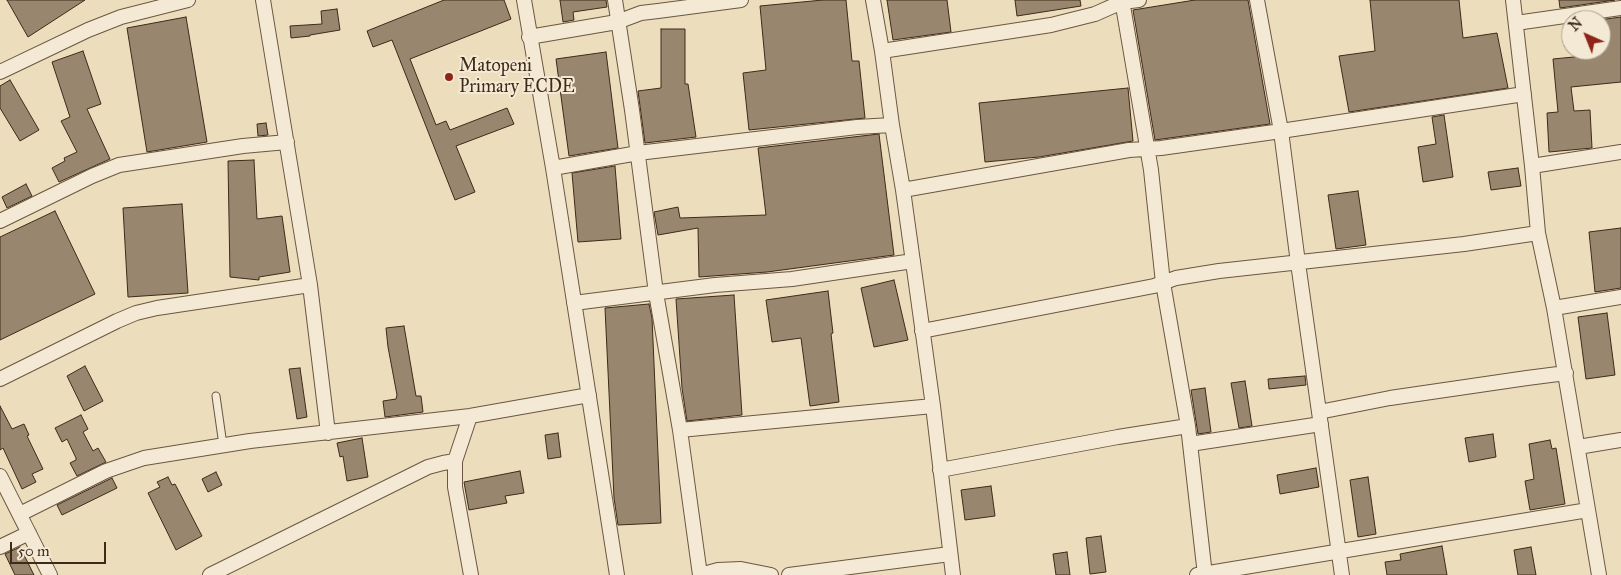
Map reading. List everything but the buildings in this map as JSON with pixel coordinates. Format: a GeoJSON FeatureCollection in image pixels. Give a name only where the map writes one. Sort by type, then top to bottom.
{"type":"FeatureCollection","features":[{"type":"Feature","properties":{"kind":"street"},"geometry":{"type":"LineString","coordinates":[[0,72],[113,20],[188,0]]}},
{"type":"Feature","properties":{"kind":"street"},"geometry":{"type":"LineString","coordinates":[[263,0],[310,285],[328,433]]}},
{"type":"Feature","properties":{"kind":"street"},"geometry":{"type":"LineString","coordinates":[[524,0],[617,575]]}},
{"type":"Feature","properties":{"kind":"street"},"geometry":{"type":"LineString","coordinates":[[615,0],[638,153],[656,293],[680,430],[700,575],[718,570],[740,569],[771,575]]}},
{"type":"Feature","properties":{"kind":"street"},"geometry":{"type":"LineString","coordinates":[[529,37],[617,22],[658,10],[741,0]]}},
{"type":"Feature","properties":{"kind":"street"},"geometry":{"type":"LineString","coordinates":[[873,0],[913,261],[933,406],[953,575]]}},
{"type":"Feature","properties":{"kind":"street"},"geometry":{"type":"LineString","coordinates":[[882,51],[1051,25],[1095,14],[1122,1],[1139,0]]}},
{"type":"Feature","properties":{"kind":"street"},"geometry":{"type":"LineString","coordinates":[[1257,0],[1281,131],[1342,575]]}},
{"type":"Feature","properties":{"kind":"street"},"geometry":{"type":"LineString","coordinates":[[1513,0],[1538,233],[1566,373],[1599,575]]}},
{"type":"Feature","properties":{"kind":"street"},"geometry":{"type":"LineString","coordinates":[[1122,1],[1147,149],[1164,283],[1188,426],[1202,575],[1588,510]]}},
{"type":"Feature","properties":{"kind":"street"},"geometry":{"type":"LineString","coordinates":[[1516,23],[1621,8]]}},
{"type":"Feature","properties":{"kind":"street"},"geometry":{"type":"LineString","coordinates":[[903,190],[1129,150],[1281,131],[1524,94]]}},
{"type":"Feature","properties":{"kind":"street"},"geometry":{"type":"LineString","coordinates":[[552,168],[638,153],[858,127],[892,125]]}},
{"type":"Feature","properties":{"kind":"street"},"geometry":{"type":"LineString","coordinates":[[0,221],[92,176],[119,165],[243,146],[287,142]]}},
{"type":"Feature","properties":{"kind":"street"},"geometry":{"type":"LineString","coordinates":[[1532,166],[1621,152]]}},
{"type":"Feature","properties":{"kind":"street"},"geometry":{"type":"LineString","coordinates":[[922,331],[1154,286],[1176,278],[1219,270],[1464,244],[1538,233]]}},
{"type":"Feature","properties":{"kind":"street"},"geometry":{"type":"LineString","coordinates":[[574,303],[715,285],[792,279],[913,261]]}},
{"type":"Feature","properties":{"kind":"street"},"geometry":{"type":"LineString","coordinates":[[0,379],[136,313],[157,308],[310,285]]}},
{"type":"Feature","properties":{"kind":"street"},"geometry":{"type":"LineString","coordinates":[[1554,308],[1621,297]]}},
{"type":"Feature","properties":{"kind":"street"},"geometry":{"type":"LineString","coordinates":[[1190,444],[1320,418],[1390,398],[1566,373]]}},
{"type":"Feature","properties":{"kind":"street"},"geometry":{"type":"LineString","coordinates":[[20,514],[106,470],[144,458],[250,441],[470,416],[589,395]]}},
{"type":"Feature","properties":{"kind":"street"},"geometry":{"type":"LineString","coordinates":[[680,430],[933,406]]}},
{"type":"Feature","properties":{"kind":"street"},"geometry":{"type":"LineString","coordinates":[[470,416],[455,461],[456,487],[471,575]]}},
{"type":"Feature","properties":{"kind":"street"},"geometry":{"type":"LineString","coordinates":[[940,470],[1188,426]]}},
{"type":"Feature","properties":{"kind":"street"},"geometry":{"type":"LineString","coordinates":[[1578,447],[1621,440]]}},
{"type":"Feature","properties":{"kind":"street"},"geometry":{"type":"LineString","coordinates":[[210,575],[428,467],[455,461]]}},
{"type":"Feature","properties":{"kind":"street"},"geometry":{"type":"LineString","coordinates":[[0,476],[50,575]]}},
{"type":"Feature","properties":{"kind":"street"},"geometry":{"type":"LineString","coordinates":[[0,547],[29,532]]}},
{"type":"Feature","properties":{"kind":"street"},"geometry":{"type":"LineString","coordinates":[[790,575],[950,554]]}},
{"type":"Feature","properties":{"kind":"lane"},"geometry":{"type":"LineString","coordinates":[[216,396],[223,445]]}},
{"type":"Feature","properties":{"kind":"place","name":"Matopeni Primary ECDE"},"geometry":{"type":"Point","coordinates":[449,77]}}]}
